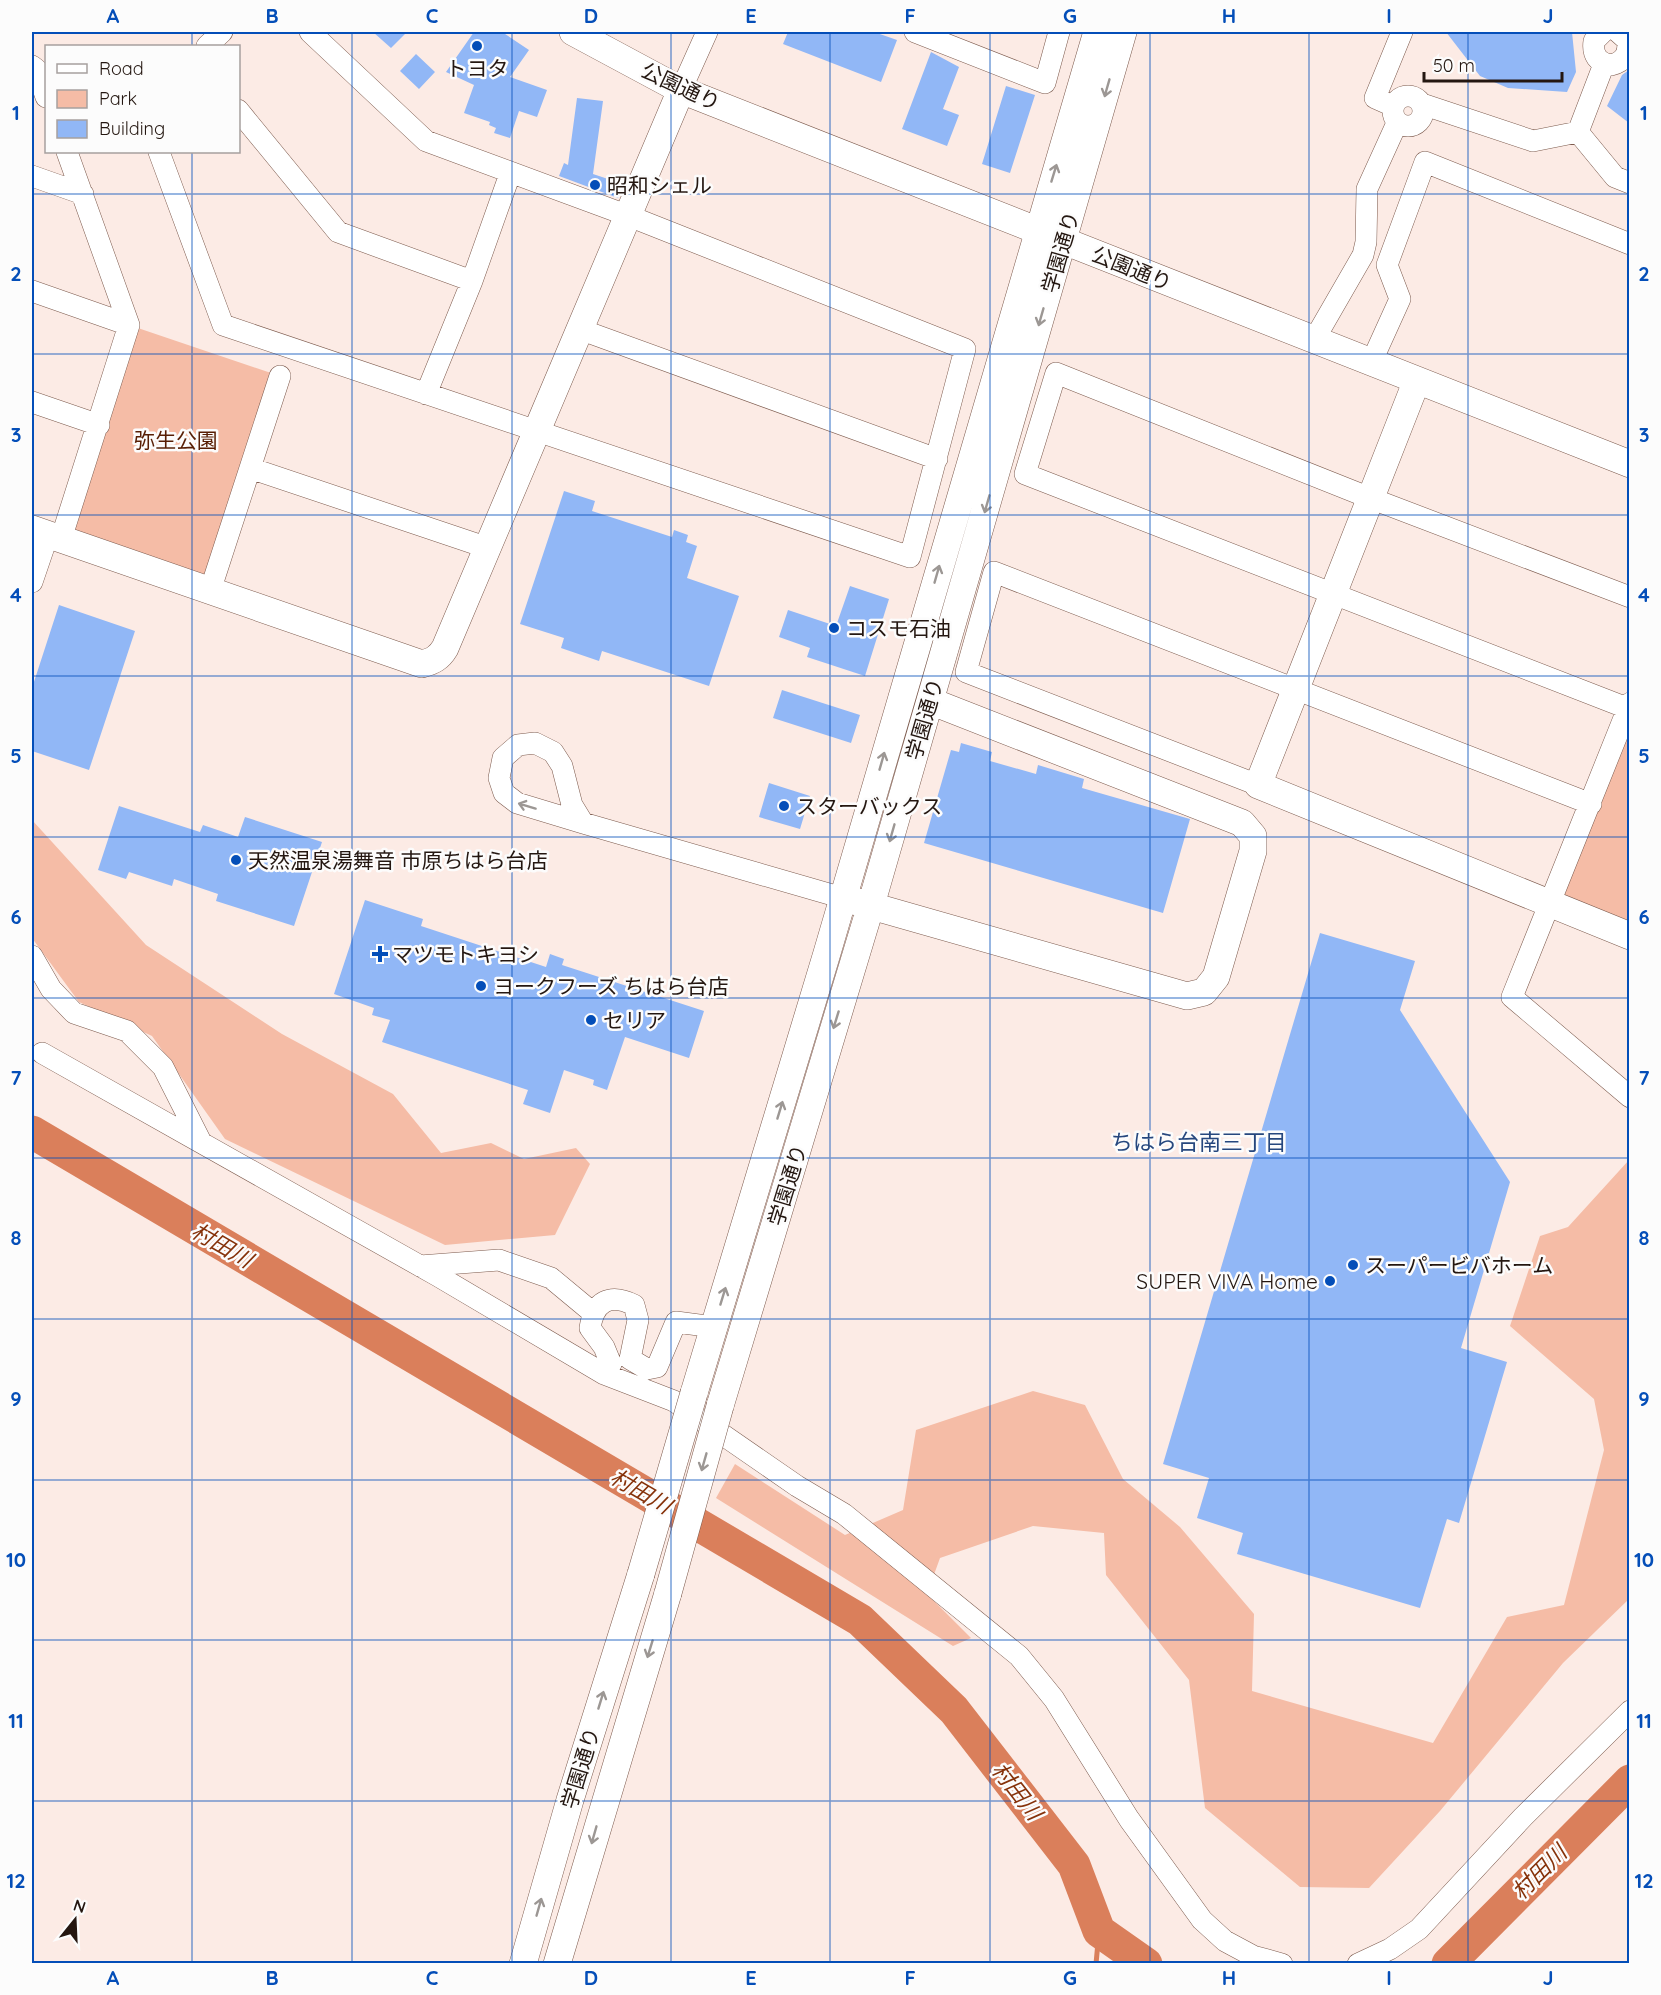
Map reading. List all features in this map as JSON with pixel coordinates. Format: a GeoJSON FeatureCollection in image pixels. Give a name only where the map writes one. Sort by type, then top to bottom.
{"type":"FeatureCollection","features":[{"type":"Feature","properties":{"kind":"street"},"geometry":{"type":"LineString","coordinates":[[208,45],[222,32]]}},
{"type":"Feature","properties":{"kind":"street"},"geometry":{"type":"LineString","coordinates":[[159,153],[223,326],[910,557],[965,349],[629,216],[510,174],[426,141],[310,32]]}},
{"type":"Feature","properties":{"kind":"street","name":"公園通り"},"geometry":{"type":"LineString","coordinates":[[573,32],[681,90],[1629,464]]}},
{"type":"Feature","properties":{"kind":"street"},"geometry":{"type":"LineString","coordinates":[[47,534],[422,664],[432,662],[441,655],[488,548],[707,32]]}},
{"type":"Feature","properties":{"kind":"street"},"geometry":{"type":"LineString","coordinates":[[915,32],[1044,83],[1059,32]]}},
{"type":"Feature","properties":{"kind":"street","name":"学園通り"},"geometry":{"type":"LineString","coordinates":[[523,1964],[570,1800],[641,1574],[843,897],[1097,32]]}},
{"type":"Feature","properties":{"kind":"street","name":"学園通り"},"geometry":{"type":"LineString","coordinates":[[557,1964],[668,1593],[720,1406],[871,905],[1123,32]]}},
{"type":"Feature","properties":{"kind":"street"},"geometry":{"type":"LineString","coordinates":[[1402,32],[1375,98],[1409,127],[1423,116],[1422,104],[1533,141],[1578,132]]}},
{"type":"Feature","properties":{"kind":"street"},"geometry":{"type":"LineString","coordinates":[[1603,32],[1598,35],[1593,48],[1598,60],[1604,64],[1618,64],[1627,54],[1627,40],[1618,32]]}},
{"type":"Feature","properties":{"kind":"street"},"geometry":{"type":"LineString","coordinates":[[1578,132],[1604,64]]}},
{"type":"Feature","properties":{"kind":"street"},"geometry":{"type":"LineString","coordinates":[[32,66],[36,69],[45,94]]}},
{"type":"Feature","properties":{"kind":"street"},"geometry":{"type":"LineString","coordinates":[[240,112],[338,232],[472,281]]}},
{"type":"Feature","properties":{"kind":"street"},"geometry":{"type":"LineString","coordinates":[[1314,340],[1363,255],[1366,242],[1367,189],[1395,114]]}},
{"type":"Feature","properties":{"kind":"street"},"geometry":{"type":"LineString","coordinates":[[1578,132],[1615,177],[1629,183]]}},
{"type":"Feature","properties":{"kind":"street"},"geometry":{"type":"LineString","coordinates":[[32,582],[47,534],[99,425],[129,325],[67,153]]}},
{"type":"Feature","properties":{"kind":"street"},"geometry":{"type":"LineString","coordinates":[[1371,363],[1400,299],[1387,264],[1425,162],[1629,244]]}},
{"type":"Feature","properties":{"kind":"street"},"geometry":{"type":"LineString","coordinates":[[426,394],[472,281],[510,174]]}},
{"type":"Feature","properties":{"kind":"street"},"geometry":{"type":"LineString","coordinates":[[32,176],[83,194]]}},
{"type":"Feature","properties":{"kind":"street"},"geometry":{"type":"LineString","coordinates":[[32,291],[129,325]]}},
{"type":"Feature","properties":{"kind":"street"},"geometry":{"type":"LineString","coordinates":[[579,329],[937,459]]}},
{"type":"Feature","properties":{"kind":"street"},"geometry":{"type":"LineString","coordinates":[[1629,597],[1370,498],[1056,373],[1025,474],[1628,706],[1551,905],[1512,997],[1629,1097]]}},
{"type":"Feature","properties":{"kind":"street"},"geometry":{"type":"LineString","coordinates":[[210,591],[280,376]]}},
{"type":"Feature","properties":{"kind":"street"},"geometry":{"type":"LineString","coordinates":[[1258,785],[1417,380]]}},
{"type":"Feature","properties":{"kind":"street"},"geometry":{"type":"LineString","coordinates":[[32,402],[99,425]]}},
{"type":"Feature","properties":{"kind":"street"},"geometry":{"type":"LineString","coordinates":[[250,468],[488,548]]}},
{"type":"Feature","properties":{"kind":"street"},"geometry":{"type":"LineString","coordinates":[[1591,804],[994,572],[966,672],[1258,785],[1629,936]]}},
{"type":"Feature","properties":{"kind":"street"},"geometry":{"type":"LineString","coordinates":[[583,823],[1187,996],[1204,992],[1216,977],[1253,851],[1252,836],[1242,824],[1222,814],[930,701]]}},
{"type":"Feature","properties":{"kind":"street"},"geometry":{"type":"LineString","coordinates":[[32,956],[51,989],[74,1013],[127,1031],[163,1067],[201,1142]]}},
{"type":"Feature","properties":{"kind":"street"},"geometry":{"type":"LineString","coordinates":[[42,1053],[420,1266],[604,1374],[674,1401],[797,1486],[844,1514],[1019,1656],[1054,1699],[1129,1819],[1202,1920],[1225,1941],[1253,1956],[1282,1964]]}},
{"type":"Feature","properties":{"kind":"street"},"geometry":{"type":"LineString","coordinates":[[420,1266],[499,1260],[551,1278],[592,1312]]}},
{"type":"Feature","properties":{"kind":"street"},"geometry":{"type":"LineString","coordinates":[[604,1374],[611,1364],[604,1347],[590,1328],[592,1312],[604,1301],[622,1299],[634,1305],[638,1320],[630,1359],[647,1369],[657,1367],[676,1322],[714,1327]]}},
{"type":"Feature","properties":{"kind":"street"},"geometry":{"type":"LineString","coordinates":[[1358,1964],[1390,1949],[1419,1929],[1523,1817],[1629,1710]]}},
{"type":"Feature","properties":{"kind":"green space","name":"弥生公園"},"geometry":{"type":"Polygon","coordinates":[[[129,325],[280,376],[210,591],[61,539],[129,325]]]}},
{"type":"Feature","properties":{"kind":"green space"},"geometry":{"type":"Polygon","coordinates":[[[1629,704],[1629,936],[1551,905],[1629,704]]]}},
{"type":"Feature","properties":{"kind":"green space"},"geometry":{"type":"Polygon","coordinates":[[[32,820],[146,945],[282,1034],[393,1094],[441,1153],[491,1143],[524,1159],[576,1148],[590,1164],[555,1235],[445,1245],[225,1139],[152,1036],[79,1002],[32,938],[32,820]]]}},
{"type":"Feature","properties":{"kind":"green space"},"geometry":{"type":"Polygon","coordinates":[[[1629,1160],[1629,1599],[1563,1663],[1440,1811],[1369,1888],[1300,1887],[1205,1808],[1189,1680],[1106,1575],[1104,1533],[1033,1526],[940,1558],[927,1594],[971,1638],[953,1646],[716,1498],[735,1464],[845,1535],[903,1510],[916,1430],[1033,1391],[1085,1405],[1123,1479],[1180,1527],[1254,1614],[1252,1691],[1433,1743],[1507,1617],[1564,1605],[1604,1450],[1594,1399],[1510,1326],[1540,1236],[1568,1227],[1629,1160]]]}},
{"type":"Feature","properties":{"kind":"building"},"geometry":{"type":"Polygon","coordinates":[[[373,32],[407,32],[391,48],[373,32]]]}},
{"type":"Feature","properties":{"kind":"building"},"geometry":{"type":"Polygon","coordinates":[[[474,32],[502,32],[529,50],[510,77],[547,90],[537,117],[519,111],[510,138],[494,133],[496,128],[489,125],[490,122],[464,113],[474,85],[446,72],[474,32]]]}},
{"type":"Feature","properties":{"kind":"building"},"geometry":{"type":"Polygon","coordinates":[[[788,32],[874,32],[897,40],[881,82],[783,44],[788,32]]]}},
{"type":"Feature","properties":{"kind":"building"},"geometry":{"type":"Polygon","coordinates":[[[1446,32],[1572,32],[1576,72],[1567,92],[1508,88],[1480,76],[1446,32]]]}},
{"type":"Feature","properties":{"kind":"building"},"geometry":{"type":"Polygon","coordinates":[[[931,52],[959,67],[943,109],[959,115],[947,146],[902,129],[931,52]]]}},
{"type":"Feature","properties":{"kind":"building"},"geometry":{"type":"Polygon","coordinates":[[[416,54],[435,72],[419,89],[400,71],[416,54]]]}},
{"type":"Feature","properties":{"kind":"building"},"geometry":{"type":"Polygon","coordinates":[[[1629,70],[1629,123],[1607,106],[1622,75],[1629,70]]]}},
{"type":"Feature","properties":{"kind":"building"},"geometry":{"type":"Polygon","coordinates":[[[1006,86],[1035,95],[1010,173],[982,164],[1006,86]]]}},
{"type":"Feature","properties":{"kind":"building"},"geometry":{"type":"Polygon","coordinates":[[[577,98],[603,101],[593,174],[623,184],[618,198],[559,176],[564,163],[568,165],[577,98]]]}},
{"type":"Feature","properties":{"kind":"building"},"geometry":{"type":"Polygon","coordinates":[[[564,491],[595,501],[592,511],[672,537],[674,530],[688,535],[686,542],[697,546],[687,578],[739,596],[709,686],[602,651],[599,661],[561,648],[564,638],[520,624],[564,491]]]}},
{"type":"Feature","properties":{"kind":"building"},"geometry":{"type":"Polygon","coordinates":[[[850,586],[889,599],[865,676],[807,657],[810,648],[779,637],[788,610],[836,626],[850,586]]]}},
{"type":"Feature","properties":{"kind":"building"},"geometry":{"type":"Polygon","coordinates":[[[59,605],[135,631],[89,770],[32,751],[32,688],[59,605]]]}},
{"type":"Feature","properties":{"kind":"building"},"geometry":{"type":"Polygon","coordinates":[[[782,690],[860,715],[851,743],[773,718],[782,690]]]}},
{"type":"Feature","properties":{"kind":"building"},"geometry":{"type":"Polygon","coordinates":[[[961,743],[992,752],[990,761],[1036,774],[1038,765],[1084,779],[1082,788],[1190,819],[1163,913],[924,843],[951,750],[959,752],[961,743]]]}},
{"type":"Feature","properties":{"kind":"building","name":"スターバックス"},"geometry":{"type":"Polygon","coordinates":[[[769,783],[810,796],[800,829],[759,817],[769,783]]]}},
{"type":"Feature","properties":{"kind":"building","name":"天然温泉湯舞音 市原ちはら台店"},"geometry":{"type":"Polygon","coordinates":[[[119,806],[200,832],[203,825],[238,837],[245,817],[322,842],[294,926],[216,901],[218,894],[174,879],[172,886],[129,872],[126,879],[98,870],[119,806]]]}},
{"type":"Feature","properties":{"kind":"building"},"geometry":{"type":"Polygon","coordinates":[[[365,900],[423,919],[421,926],[546,967],[550,954],[564,959],[562,965],[704,1011],[689,1058],[625,1037],[607,1090],[593,1085],[594,1080],[564,1070],[550,1113],[523,1104],[528,1090],[382,1042],[390,1020],[372,1015],[374,1008],[334,994],[365,900]]]}},
{"type":"Feature","properties":{"kind":"building","name":"スーパービバホーム"},"geometry":{"type":"Polygon","coordinates":[[[1320,933],[1415,961],[1400,1010],[1510,1182],[1461,1348],[1507,1362],[1459,1523],[1447,1519],[1420,1608],[1237,1554],[1243,1533],[1197,1518],[1209,1478],[1163,1464],[1320,933]]]}},
{"type":"Feature","properties":{"kind":"waterway","name":"村田川"},"geometry":{"type":"LineString","coordinates":[[32,1132],[860,1620],[954,1710],[1074,1865],[1099,1931],[1146,1964]]}},
{"type":"Feature","properties":{"kind":"waterway","name":"村田川"},"geometry":{"type":"LineString","coordinates":[[1448,1964],[1630,1781]]}},
{"type":"Feature","properties":{"kind":"waterway"},"geometry":{"type":"LineString","coordinates":[[1096,1964],[1099,1931]]}},
{"type":"Feature","properties":{"kind":"place","name":"トヨタ"},"geometry":{"type":"Point","coordinates":[477,46]}},
{"type":"Feature","properties":{"kind":"place","name":"昭和シェル"},"geometry":{"type":"Point","coordinates":[595,185]}},
{"type":"Feature","properties":{"kind":"place","name":"コスモ石油"},"geometry":{"type":"Point","coordinates":[834,628]}},
{"type":"Feature","properties":{"kind":"place","name":"スターバックス"},"geometry":{"type":"Point","coordinates":[784,806]}},
{"type":"Feature","properties":{"kind":"place","name":"天然温泉湯舞音 市原ちはら台店"},"geometry":{"type":"Point","coordinates":[236,860]}},
{"type":"Feature","properties":{"kind":"place","name":"マツモトキヨシ"},"geometry":{"type":"Point","coordinates":[380,954]}},
{"type":"Feature","properties":{"kind":"place","name":"ヨークフーズ ちはら台店"},"geometry":{"type":"Point","coordinates":[481,986]}},
{"type":"Feature","properties":{"kind":"place","name":"セリア"},"geometry":{"type":"Point","coordinates":[591,1020]}},
{"type":"Feature","properties":{"kind":"place","name":"スーパービバホーム"},"geometry":{"type":"Point","coordinates":[1353,1265]}},
{"type":"Feature","properties":{"kind":"place","name":"SUPER VIVA Home"},"geometry":{"type":"Point","coordinates":[1330,1281]}},
{"type":"Feature","properties":{"kind":"district","name":"ちはら台南三丁目"},"geometry":{"type":"Point","coordinates":[1199,1142]}}]}
